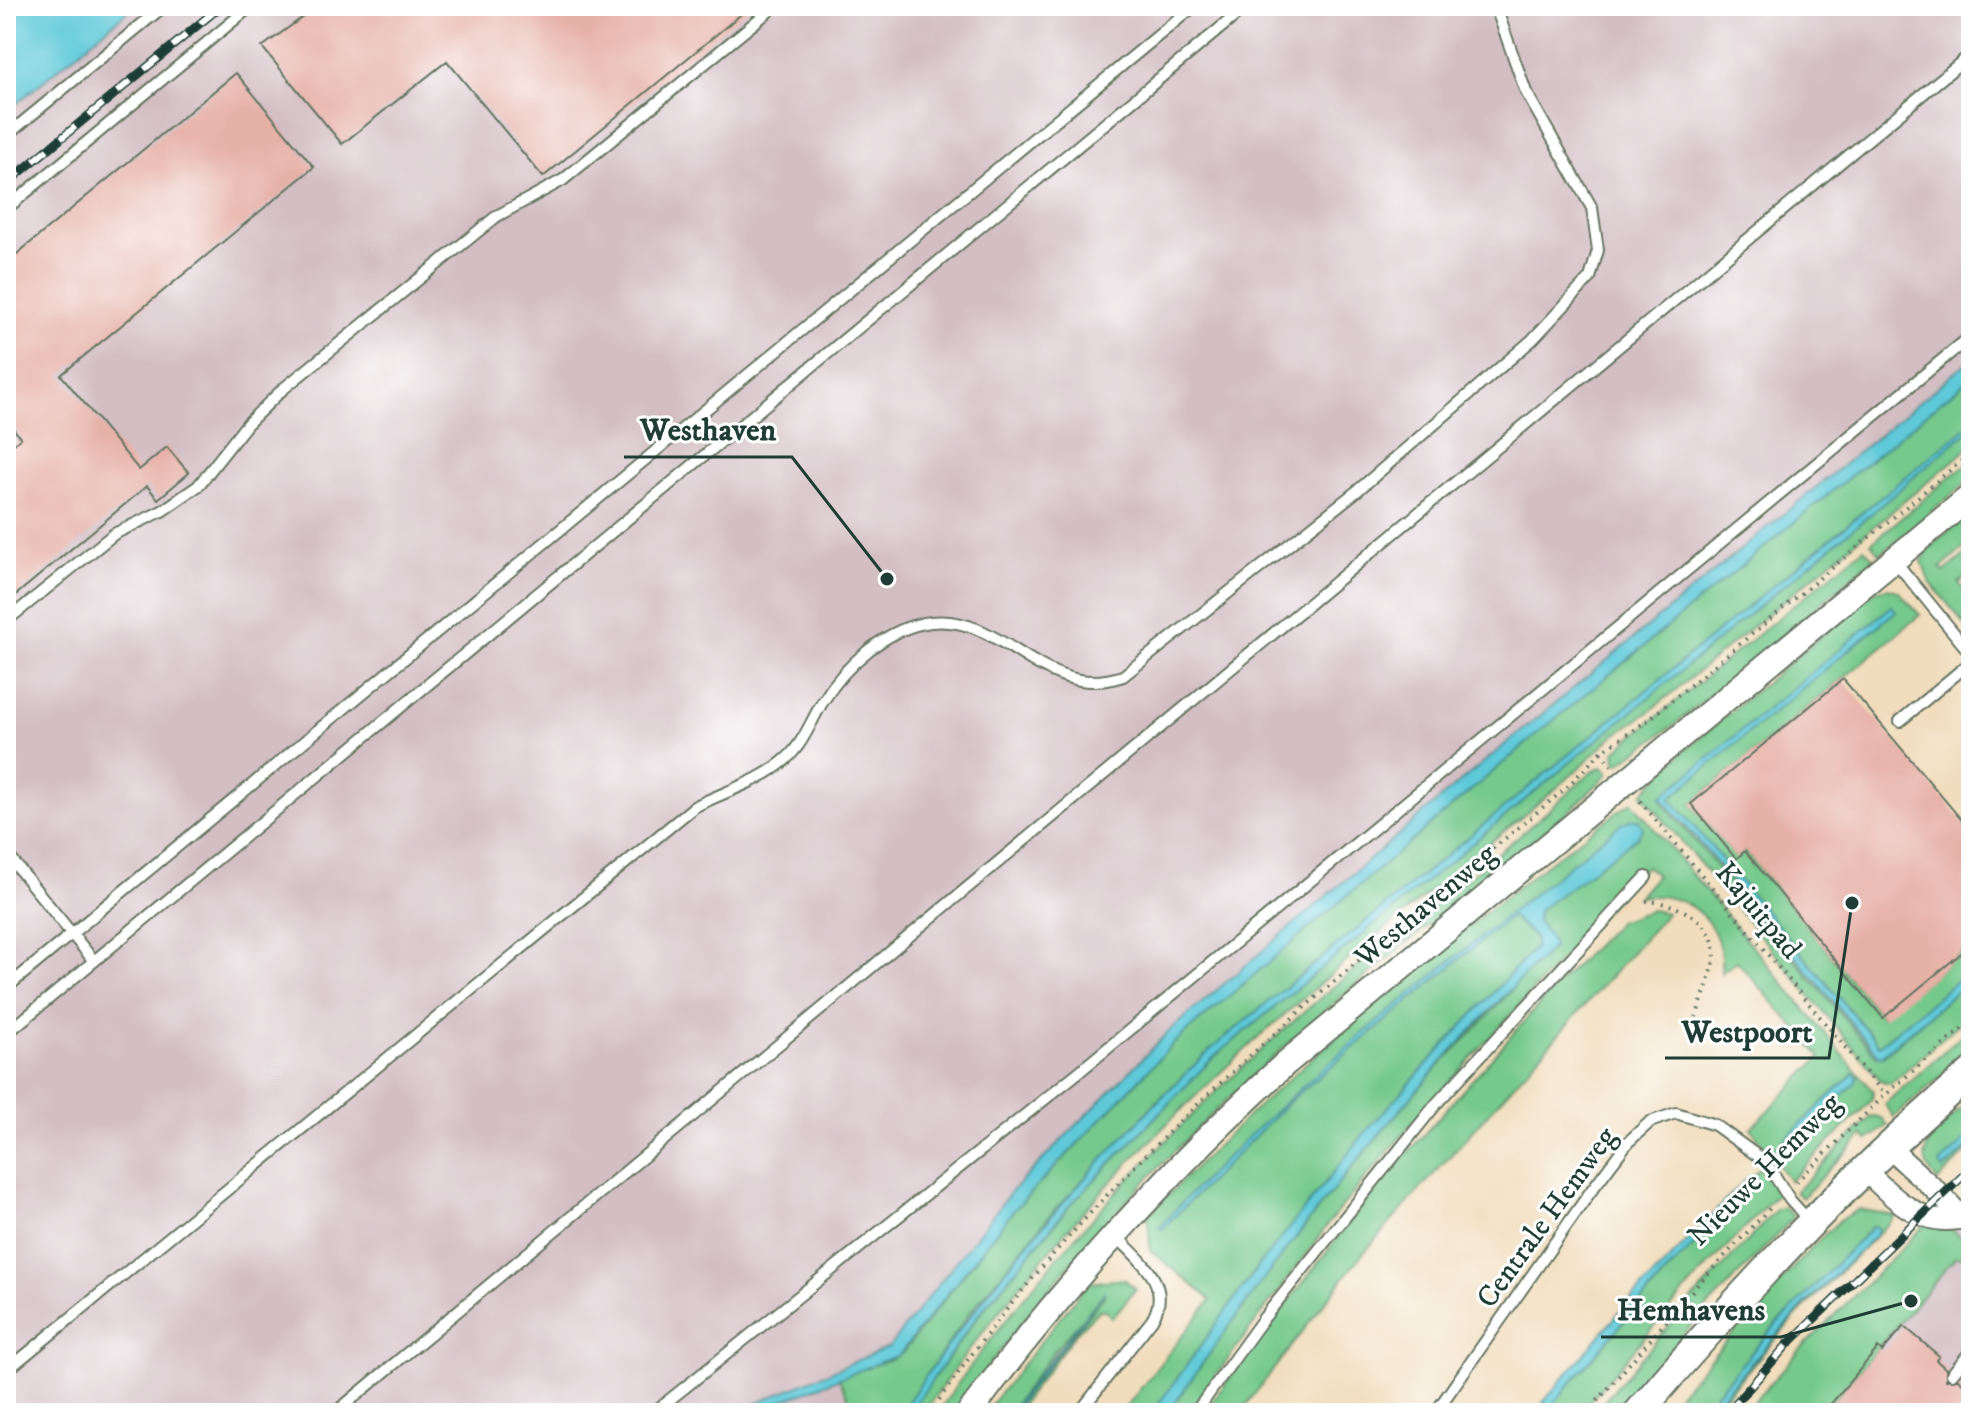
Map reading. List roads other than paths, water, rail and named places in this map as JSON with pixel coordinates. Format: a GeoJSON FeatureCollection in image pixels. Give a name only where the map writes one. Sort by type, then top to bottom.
{"type":"FeatureCollection","features":[{"type":"Feature","properties":{"kind":"main road"},"geometry":{"type":"LineString","coordinates":[[1638,1413],[1740,1297],[1812,1223],[1971,1073]]}},
{"type":"Feature","properties":{"kind":"street","name":"Westhavenweg"},"geometry":{"type":"LineString","coordinates":[[969,1413],[1048,1310],[1208,1134],[1286,1063],[1971,496]]}},
{"type":"Feature","properties":{"kind":"street"},"geometry":{"type":"LineString","coordinates":[[1890,1148],[1965,1218]]}},
{"type":"Feature","properties":{"kind":"street"},"geometry":{"type":"LineString","coordinates":[[1866,1171],[1898,1203],[1946,1220],[1965,1218]]}},
{"type":"Feature","properties":{"kind":"lane"},"geometry":{"type":"LineString","coordinates":[[6,136],[164,6]]}},
{"type":"Feature","properties":{"kind":"lane"},"geometry":{"type":"LineString","coordinates":[[6,209],[251,6]]}},
{"type":"Feature","properties":{"kind":"lane"},"geometry":{"type":"LineString","coordinates":[[6,621],[114,534],[162,511],[198,486],[247,424],[283,389],[497,216],[563,180],[775,6]]}},
{"type":"Feature","properties":{"kind":"lane"},"geometry":{"type":"LineString","coordinates":[[6,988],[1194,6]]}},
{"type":"Feature","properties":{"kind":"lane"},"geometry":{"type":"LineString","coordinates":[[6,1034],[1247,6]]}},
{"type":"Feature","properties":{"kind":"lane"},"geometry":{"type":"LineString","coordinates":[[6,1371],[694,807],[762,775],[787,758],[808,732],[836,683],[884,641],[914,626],[939,622],[966,624],[983,630],[1066,679],[1096,682],[1123,676],[1357,491],[1532,340],[1590,278],[1598,235],[1592,208],[1526,92],[1499,16]]}},
{"type":"Feature","properties":{"kind":"lane"},"geometry":{"type":"LineString","coordinates":[[335,1413],[1971,54]]}},
{"type":"Feature","properties":{"kind":"lane"},"geometry":{"type":"LineString","coordinates":[[653,1413],[1080,1071],[1971,336]]}},
{"type":"Feature","properties":{"kind":"lane"},"geometry":{"type":"LineString","coordinates":[[1894,559],[1971,654]]}},
{"type":"Feature","properties":{"kind":"lane"},"geometry":{"type":"LineString","coordinates":[[1900,721],[1971,662]]}},
{"type":"Feature","properties":{"kind":"lane"},"geometry":{"type":"LineString","coordinates":[[6,853],[94,961]]}},
{"type":"Feature","properties":{"kind":"lane"},"geometry":{"type":"LineString","coordinates":[[1195,1413],[1272,1307],[1437,1103],[1646,877]]}},
{"type":"Feature","properties":{"kind":"lane","name":"Centrale Hemweg"},"geometry":{"type":"LineString","coordinates":[[1435,1413],[1638,1131],[1662,1116],[1690,1114],[1715,1125],[1766,1162],[1790,1200],[1812,1223]]}},
{"type":"Feature","properties":{"kind":"lane"},"geometry":{"type":"LineString","coordinates":[[1079,1413],[1152,1320],[1160,1302],[1153,1275],[1114,1234]]}},
{"type":"Feature","properties":{"kind":"lane"},"geometry":{"type":"LineString","coordinates":[[1952,1374],[1971,1351]]}},
{"type":"Feature","properties":{"kind":"water"},"geometry":{"type":"Polygon","coordinates":[[[6,6],[134,6],[6,112],[6,6]]]}},
{"type":"Feature","properties":{"kind":"water"},"geometry":{"type":"Polygon","coordinates":[[[1971,359],[1971,377],[1542,730],[1174,1043],[1013,1211],[899,1355],[751,1413],[733,1413],[889,1347],[1011,1192],[1169,1031],[1460,782],[1971,359]]]}},
{"type":"Feature","properties":{"kind":"water"},"geometry":{"type":"Polygon","coordinates":[[[1971,423],[1971,428],[1873,512],[1213,1058],[1070,1205],[978,1315],[909,1413],[900,1413],[970,1316],[1045,1223],[1125,1135],[1210,1050],[1971,423]]]}},
{"type":"Feature","properties":{"kind":"water"},"geometry":{"type":"Polygon","coordinates":[[[1892,606],[1896,611],[1670,798],[1879,1045],[1971,969],[1971,979],[1880,1057],[1661,797],[1892,606]]]}},
{"type":"Feature","properties":{"kind":"water"},"geometry":{"type":"Polygon","coordinates":[[[1632,819],[1639,820],[1643,828],[1637,837],[1538,911],[1537,921],[1551,938],[1553,947],[1448,1056],[1349,1171],[1256,1290],[1168,1413],[1152,1413],[1258,1267],[1369,1128],[1535,947],[1535,937],[1511,916],[1291,1100],[1162,1229],[1159,1227],[1212,1172],[1324,1067],[1501,920],[1621,824],[1632,819]]]}},
{"type":"Feature","properties":{"kind":"water"},"geometry":{"type":"Polygon","coordinates":[[[1854,1073],[1858,1077],[1855,1083],[1781,1154],[1776,1148],[1854,1073]]]}},
{"type":"Feature","properties":{"kind":"water"},"geometry":{"type":"Polygon","coordinates":[[[1971,1134],[1971,1144],[1943,1170],[1940,1164],[1971,1134]]]}},
{"type":"Feature","properties":{"kind":"water"},"geometry":{"type":"Polygon","coordinates":[[[1748,1177],[1753,1185],[1664,1275],[1545,1413],[1534,1413],[1624,1307],[1748,1177]]]}},
{"type":"Feature","properties":{"kind":"water"},"geometry":{"type":"Polygon","coordinates":[[[1873,1226],[1878,1229],[1877,1234],[1807,1302],[1706,1413],[1699,1413],[1766,1336],[1873,1226]]]}},
{"type":"Feature","properties":{"kind":"water"},"geometry":{"type":"Polygon","coordinates":[[[1105,1291],[1011,1413],[1008,1413],[1105,1291]]]}},
{"type":"Feature","properties":{"kind":"railway"},"geometry":{"type":"LineString","coordinates":[[6,184],[221,6]]}},
{"type":"Feature","properties":{"kind":"railway"},"geometry":{"type":"LineString","coordinates":[[1727,1413],[1787,1345],[1971,1168]]}},
{"type":"Feature","properties":{"kind":"place","name":"Westhaven"},"geometry":{"type":"Point","coordinates":[887,579]}},
{"type":"Feature","properties":{"kind":"place","name":"Westpoort"},"geometry":{"type":"Point","coordinates":[1852,903]}},
{"type":"Feature","properties":{"kind":"place","name":"Hemhavens"},"geometry":{"type":"Point","coordinates":[1911,1301]}}]}
